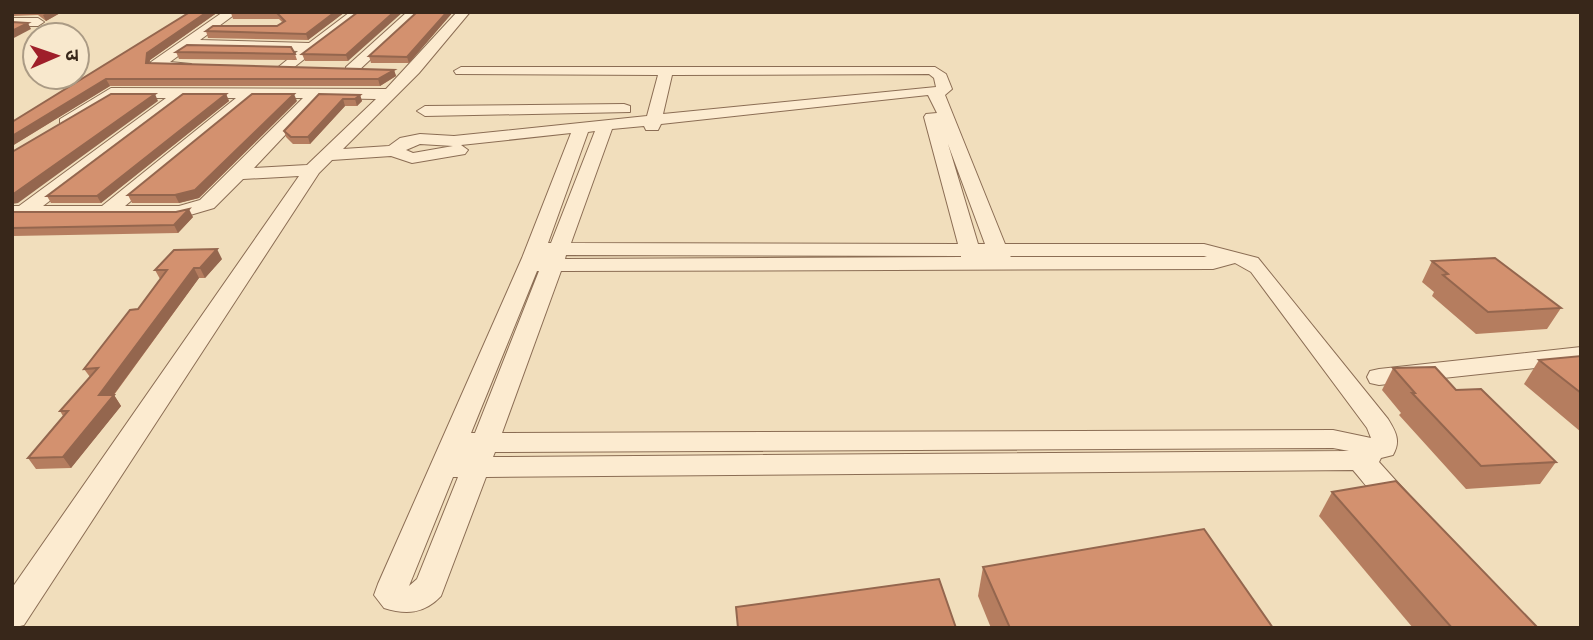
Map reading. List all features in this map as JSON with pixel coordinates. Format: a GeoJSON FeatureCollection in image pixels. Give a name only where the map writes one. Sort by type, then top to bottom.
{"type":"FeatureCollection","features":[{"type":"Feature","properties":{"kind":"street"},"geometry":{"type":"LineString","coordinates":[[204,67],[156,65],[232,12]]}},
{"type":"Feature","properties":{"kind":"street"},"geometry":{"type":"LineString","coordinates":[[310,69],[276,69],[315,47],[358,12]]}},
{"type":"Feature","properties":{"kind":"street"},"geometry":{"type":"LineString","coordinates":[[414,70],[344,69],[415,12]]}},
{"type":"Feature","properties":{"kind":"street"},"geometry":{"type":"LineString","coordinates":[[12,615],[318,162],[414,70],[464,12]]}},
{"type":"Feature","properties":{"kind":"street"},"geometry":{"type":"LineString","coordinates":[[210,26],[238,26]]}},
{"type":"Feature","properties":{"kind":"street"},"geometry":{"type":"LineString","coordinates":[[253,45],[270,33]]}},
{"type":"Feature","properties":{"kind":"street"},"geometry":{"type":"LineString","coordinates":[[184,44],[315,47]]}},
{"type":"Feature","properties":{"kind":"street"},"geometry":{"type":"LineString","coordinates":[[393,151],[405,157],[420,157],[593,130],[796,91],[930,69],[936,71],[943,80],[944,89],[936,93],[920,90],[796,91]]}},
{"type":"Feature","properties":{"kind":"street"},"geometry":{"type":"LineString","coordinates":[[460,71],[666,71],[796,91],[928,101],[971,256]]}},
{"type":"Feature","properties":{"kind":"street"},"geometry":{"type":"LineString","coordinates":[[495,136],[533,71]]}},
{"type":"Feature","properties":{"kind":"street"},"geometry":{"type":"LineString","coordinates":[[654,118],[666,71]]}},
{"type":"Feature","properties":{"kind":"street"},"geometry":{"type":"LineString","coordinates":[[82,92],[387,94]]}},
{"type":"Feature","properties":{"kind":"street"},"geometry":{"type":"LineString","coordinates":[[56,128],[111,93]]}},
{"type":"Feature","properties":{"kind":"street"},"geometry":{"type":"LineString","coordinates":[[18,212],[182,93]]}},
{"type":"Feature","properties":{"kind":"street"},"geometry":{"type":"LineString","coordinates":[[936,93],[999,256]]}},
{"type":"Feature","properties":{"kind":"street"},"geometry":{"type":"LineString","coordinates":[[107,212],[250,94]]}},
{"type":"Feature","properties":{"kind":"street"},"geometry":{"type":"LineString","coordinates":[[18,212],[195,209],[207,204],[315,95]]}},
{"type":"Feature","properties":{"kind":"street"},"geometry":{"type":"LineString","coordinates":[[425,111],[510,110],[654,118]]}},
{"type":"Feature","properties":{"kind":"street"},"geometry":{"type":"LineString","coordinates":[[238,174],[393,151],[420,139],[454,141],[593,130]]}},
{"type":"Feature","properties":{"kind":"street"},"geometry":{"type":"LineString","coordinates":[[545,257],[450,455],[394,584],[390,595],[398,600],[422,596],[430,587],[480,455],[545,257],[593,130]]}},
{"type":"Feature","properties":{"kind":"street"},"geometry":{"type":"LineString","coordinates":[[545,257],[999,256],[1204,250],[1231,255],[1251,262],[1258,268],[1378,425],[1385,439],[1383,448],[1365,456]]}},
{"type":"Feature","properties":{"kind":"street"},"geometry":{"type":"LineString","coordinates":[[1379,377],[1581,355]]}},
{"type":"Feature","properties":{"kind":"street"},"geometry":{"type":"LineString","coordinates":[[450,455],[1333,439],[1360,444],[1365,456],[1418,520]]}},
{"type":"Feature","properties":{"kind":"building"},"geometry":{"type":"Polygon","coordinates":[[[190,12],[207,12],[147,53],[146,63],[394,70],[378,79],[106,79],[91,88],[91,73],[190,12]]]}},
{"type":"Feature","properties":{"kind":"building"},"geometry":{"type":"Polygon","coordinates":[[[232,12],[335,12],[306,34],[206,31],[213,26],[277,26],[285,21],[277,13],[232,12]]]}},
{"type":"Feature","properties":{"kind":"building"},"geometry":{"type":"Polygon","coordinates":[[[358,12],[394,12],[346,55],[302,54],[358,12]]]}},
{"type":"Feature","properties":{"kind":"building"},"geometry":{"type":"Polygon","coordinates":[[[417,12],[447,12],[407,57],[369,56],[417,12]]]}},
{"type":"Feature","properties":{"kind":"building"},"geometry":{"type":"Polygon","coordinates":[[[12,22],[21,23],[21,26],[12,31],[12,22]]]}},
{"type":"Feature","properties":{"kind":"building"},"geometry":{"type":"Polygon","coordinates":[[[187,45],[291,47],[295,54],[176,52],[187,45]]]}},
{"type":"Feature","properties":{"kind":"building"},"geometry":{"type":"Polygon","coordinates":[[[62,91],[86,91],[12,136],[12,122],[62,91]]]}},
{"type":"Feature","properties":{"kind":"building"},"geometry":{"type":"Polygon","coordinates":[[[111,94],[155,94],[12,195],[12,152],[111,94]]]}},
{"type":"Feature","properties":{"kind":"building"},"geometry":{"type":"Polygon","coordinates":[[[183,94],[226,94],[97,196],[47,196],[183,94]]]}},
{"type":"Feature","properties":{"kind":"building"},"geometry":{"type":"Polygon","coordinates":[[[252,94],[294,94],[195,190],[175,195],[128,195],[252,94]]]}},
{"type":"Feature","properties":{"kind":"building"},"geometry":{"type":"Polygon","coordinates":[[[319,94],[360,95],[355,99],[343,99],[308,137],[291,137],[284,131],[319,94]]]}},
{"type":"Feature","properties":{"kind":"building"},"geometry":{"type":"Polygon","coordinates":[[[189,209],[174,225],[12,228],[12,212],[176,212],[189,209]]]}},
{"type":"Feature","properties":{"kind":"building"},"geometry":{"type":"Polygon","coordinates":[[[217,249],[200,268],[194,268],[99,395],[114,395],[63,457],[28,458],[68,411],[60,411],[98,368],[84,369],[130,310],[138,309],[167,270],[155,270],[174,250],[217,249]]]}},
{"type":"Feature","properties":{"kind":"building"},"geometry":{"type":"Polygon","coordinates":[[[1495,258],[1561,308],[1488,312],[1443,275],[1448,274],[1432,261],[1495,258]]]}},
{"type":"Feature","properties":{"kind":"building"},"geometry":{"type":"Polygon","coordinates":[[[1581,356],[1581,393],[1539,360],[1581,356]]]}},
{"type":"Feature","properties":{"kind":"building"},"geometry":{"type":"Polygon","coordinates":[[[1435,367],[1456,390],[1481,389],[1556,462],[1481,466],[1412,393],[1415,393],[1393,368],[1435,367]]]}},
{"type":"Feature","properties":{"kind":"building"},"geometry":{"type":"Polygon","coordinates":[[[1396,481],[1538,628],[1452,628],[1332,492],[1396,481]]]}},
{"type":"Feature","properties":{"kind":"building"},"geometry":{"type":"Polygon","coordinates":[[[1204,529],[1273,628],[1010,628],[983,567],[1204,529]]]}},
{"type":"Feature","properties":{"kind":"building"},"geometry":{"type":"Polygon","coordinates":[[[939,579],[956,628],[738,628],[736,607],[939,579]]]}}]}
